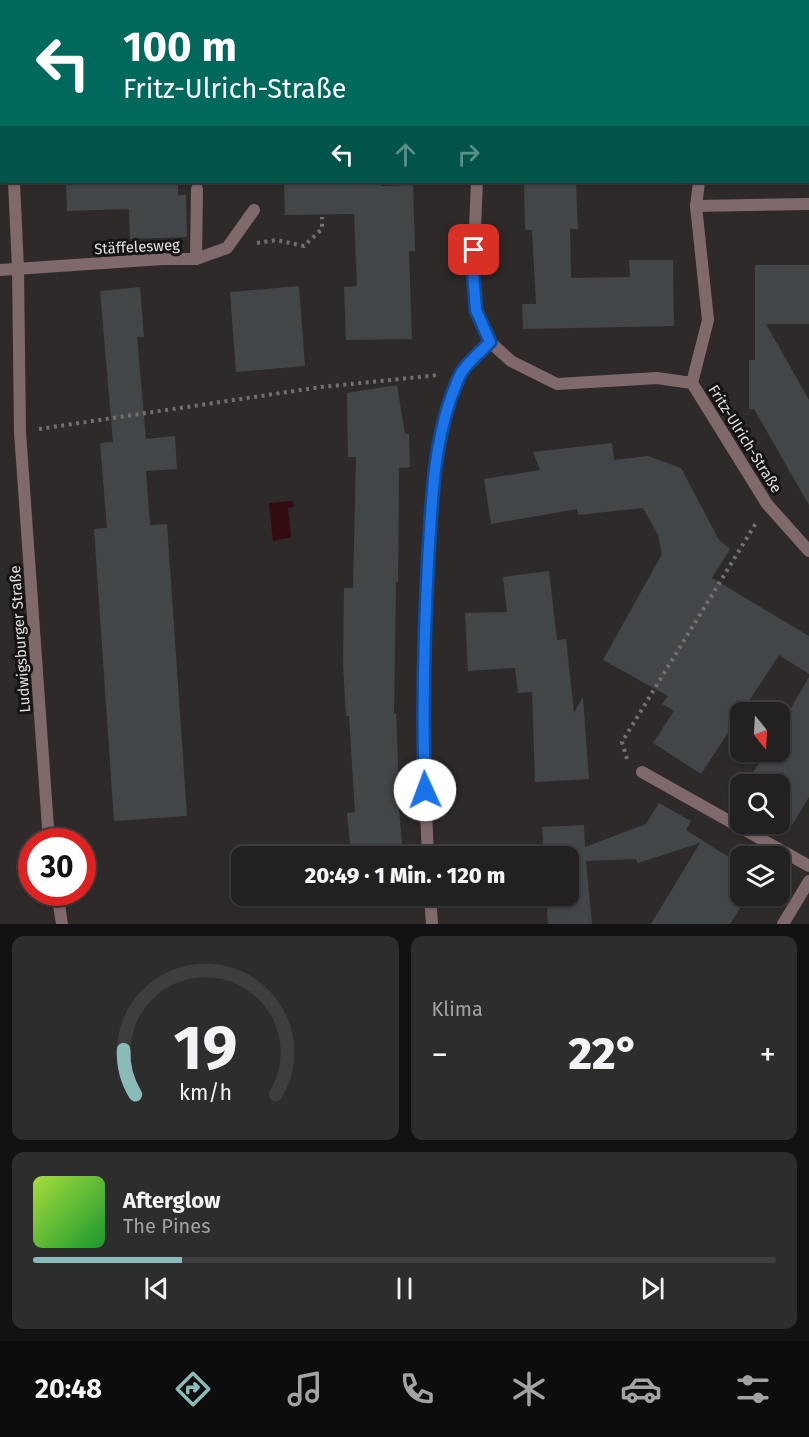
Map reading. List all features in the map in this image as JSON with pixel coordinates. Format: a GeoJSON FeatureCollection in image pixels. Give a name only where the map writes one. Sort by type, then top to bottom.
{"type":"FeatureCollection","features":[{"type":"Feature","properties":{"kind":"street","name":"Ludwigsburger Straße"},"geometry":{"type":"LineString","coordinates":[[14,183],[21,432],[48,828]]}},
{"type":"Feature","properties":{"kind":"street","name":"Fritz-Ulrich-Straße"},"geometry":{"type":"LineString","coordinates":[[477,183],[473,273],[476,310],[490,342],[511,361],[557,384],[657,378],[692,384],[767,504],[809,552]]}},
{"type":"Feature","properties":{"kind":"street"},"geometry":{"type":"LineString","coordinates":[[692,384],[708,320],[696,206],[699,183]]}},
{"type":"Feature","properties":{"kind":"street"},"geometry":{"type":"LineString","coordinates":[[196,259],[197,189]]}},
{"type":"Feature","properties":{"kind":"street"},"geometry":{"type":"LineString","coordinates":[[696,206],[809,204]]}},
{"type":"Feature","properties":{"kind":"street"},"geometry":{"type":"LineString","coordinates":[[227,248],[254,210]]}},
{"type":"Feature","properties":{"kind":"street","name":"Stäffelesweg"},"geometry":{"type":"LineString","coordinates":[[0,270],[163,259],[196,259],[227,248]]}},
{"type":"Feature","properties":{"kind":"street"},"geometry":{"type":"LineString","coordinates":[[428,846],[423,745],[426,610],[433,478],[444,418],[461,373],[490,342]]}},
{"type":"Feature","properties":{"kind":"street"},"geometry":{"type":"LineString","coordinates":[[642,772],[809,866]]}},
{"type":"Feature","properties":{"kind":"street"},"geometry":{"type":"LineString","coordinates":[[783,924],[809,881]]}},
{"type":"Feature","properties":{"kind":"street"},"geometry":{"type":"LineString","coordinates":[[60,906],[63,924]]}},
{"type":"Feature","properties":{"kind":"street"},"geometry":{"type":"LineString","coordinates":[[431,906],[432,924]]}},
{"type":"Feature","properties":{"kind":"path"},"geometry":{"type":"LineString","coordinates":[[227,248],[276,240],[304,246],[322,229],[322,217]]}},
{"type":"Feature","properties":{"kind":"path"},"geometry":{"type":"LineString","coordinates":[[21,432],[321,387],[461,373]]}},
{"type":"Feature","properties":{"kind":"path"},"geometry":{"type":"LineString","coordinates":[[642,772],[628,762],[622,742],[767,504]]}},
{"type":"Feature","properties":{"kind":"shaded area"},"geometry":{"type":"Polygon","coordinates":[[[293,501],[294,507],[288,508],[291,537],[273,541],[269,503],[293,501]]]}},
{"type":"Feature","properties":{"kind":"building"},"geometry":{"type":"Polygon","coordinates":[[[66,183],[178,183],[178,195],[186,195],[187,237],[130,239],[129,209],[67,211],[66,183]]]}},
{"type":"Feature","properties":{"kind":"building"},"geometry":{"type":"Polygon","coordinates":[[[284,183],[413,185],[415,251],[409,251],[412,339],[346,340],[344,287],[357,286],[354,214],[285,215],[284,183]]]}},
{"type":"Feature","properties":{"kind":"building"},"geometry":{"type":"Polygon","coordinates":[[[576,183],[578,229],[570,229],[571,278],[630,277],[629,260],[673,260],[674,326],[523,329],[522,304],[536,304],[532,230],[525,230],[524,184],[576,183]]]}},
{"type":"Feature","properties":{"kind":"building"},"geometry":{"type":"Polygon","coordinates":[[[755,265],[809,265],[809,324],[766,324],[809,400],[809,505],[754,409],[749,409],[749,360],[755,360],[755,265]]]}},
{"type":"Feature","properties":{"kind":"building"},"geometry":{"type":"Polygon","coordinates":[[[299,286],[305,366],[236,372],[230,292],[299,286]]]}},
{"type":"Feature","properties":{"kind":"building"},"geometry":{"type":"Polygon","coordinates":[[[140,287],[144,337],[137,337],[146,439],[175,436],[177,469],[146,471],[150,525],[167,524],[187,816],[114,821],[94,529],[107,528],[100,443],[113,442],[100,291],[140,287]]]}},
{"type":"Feature","properties":{"kind":"building"},"geometry":{"type":"Polygon","coordinates":[[[397,385],[405,434],[409,434],[410,467],[399,468],[398,582],[396,582],[394,714],[396,713],[399,785],[397,785],[402,846],[350,846],[347,813],[355,812],[343,663],[344,588],[353,588],[356,457],[348,457],[347,393],[397,385]]]}},
{"type":"Feature","properties":{"kind":"building"},"geometry":{"type":"Polygon","coordinates":[[[612,443],[614,460],[648,456],[681,468],[719,540],[730,549],[712,578],[809,636],[809,674],[779,655],[748,702],[730,702],[730,730],[701,774],[653,743],[674,711],[662,704],[668,696],[603,660],[662,554],[658,535],[643,508],[578,515],[577,509],[491,524],[484,479],[540,470],[533,452],[612,443]]]}},
{"type":"Feature","properties":{"kind":"building"},"geometry":{"type":"Polygon","coordinates":[[[549,571],[557,640],[566,639],[574,713],[583,697],[589,779],[535,782],[532,692],[518,693],[515,668],[468,671],[465,613],[507,612],[503,577],[549,571]]]}},
{"type":"Feature","properties":{"kind":"building"},"geometry":{"type":"Polygon","coordinates":[[[809,677],[809,797],[792,825],[790,824],[790,774],[752,774],[760,762],[790,762],[790,710],[809,677]]]}},
{"type":"Feature","properties":{"kind":"building"},"geometry":{"type":"Polygon","coordinates":[[[659,803],[691,821],[686,830],[730,858],[730,906],[741,907],[730,924],[651,924],[700,843],[638,863],[636,859],[586,861],[592,924],[548,924],[547,906],[579,906],[579,846],[543,846],[542,827],[584,825],[585,847],[646,824],[659,803]]]}},
{"type":"Feature","properties":{"kind":"route"},"geometry":{"type":"LineString","coordinates":[[425,790],[423,745],[426,610],[433,478],[444,418],[461,373],[490,342],[476,310],[474,250]]}}]}
